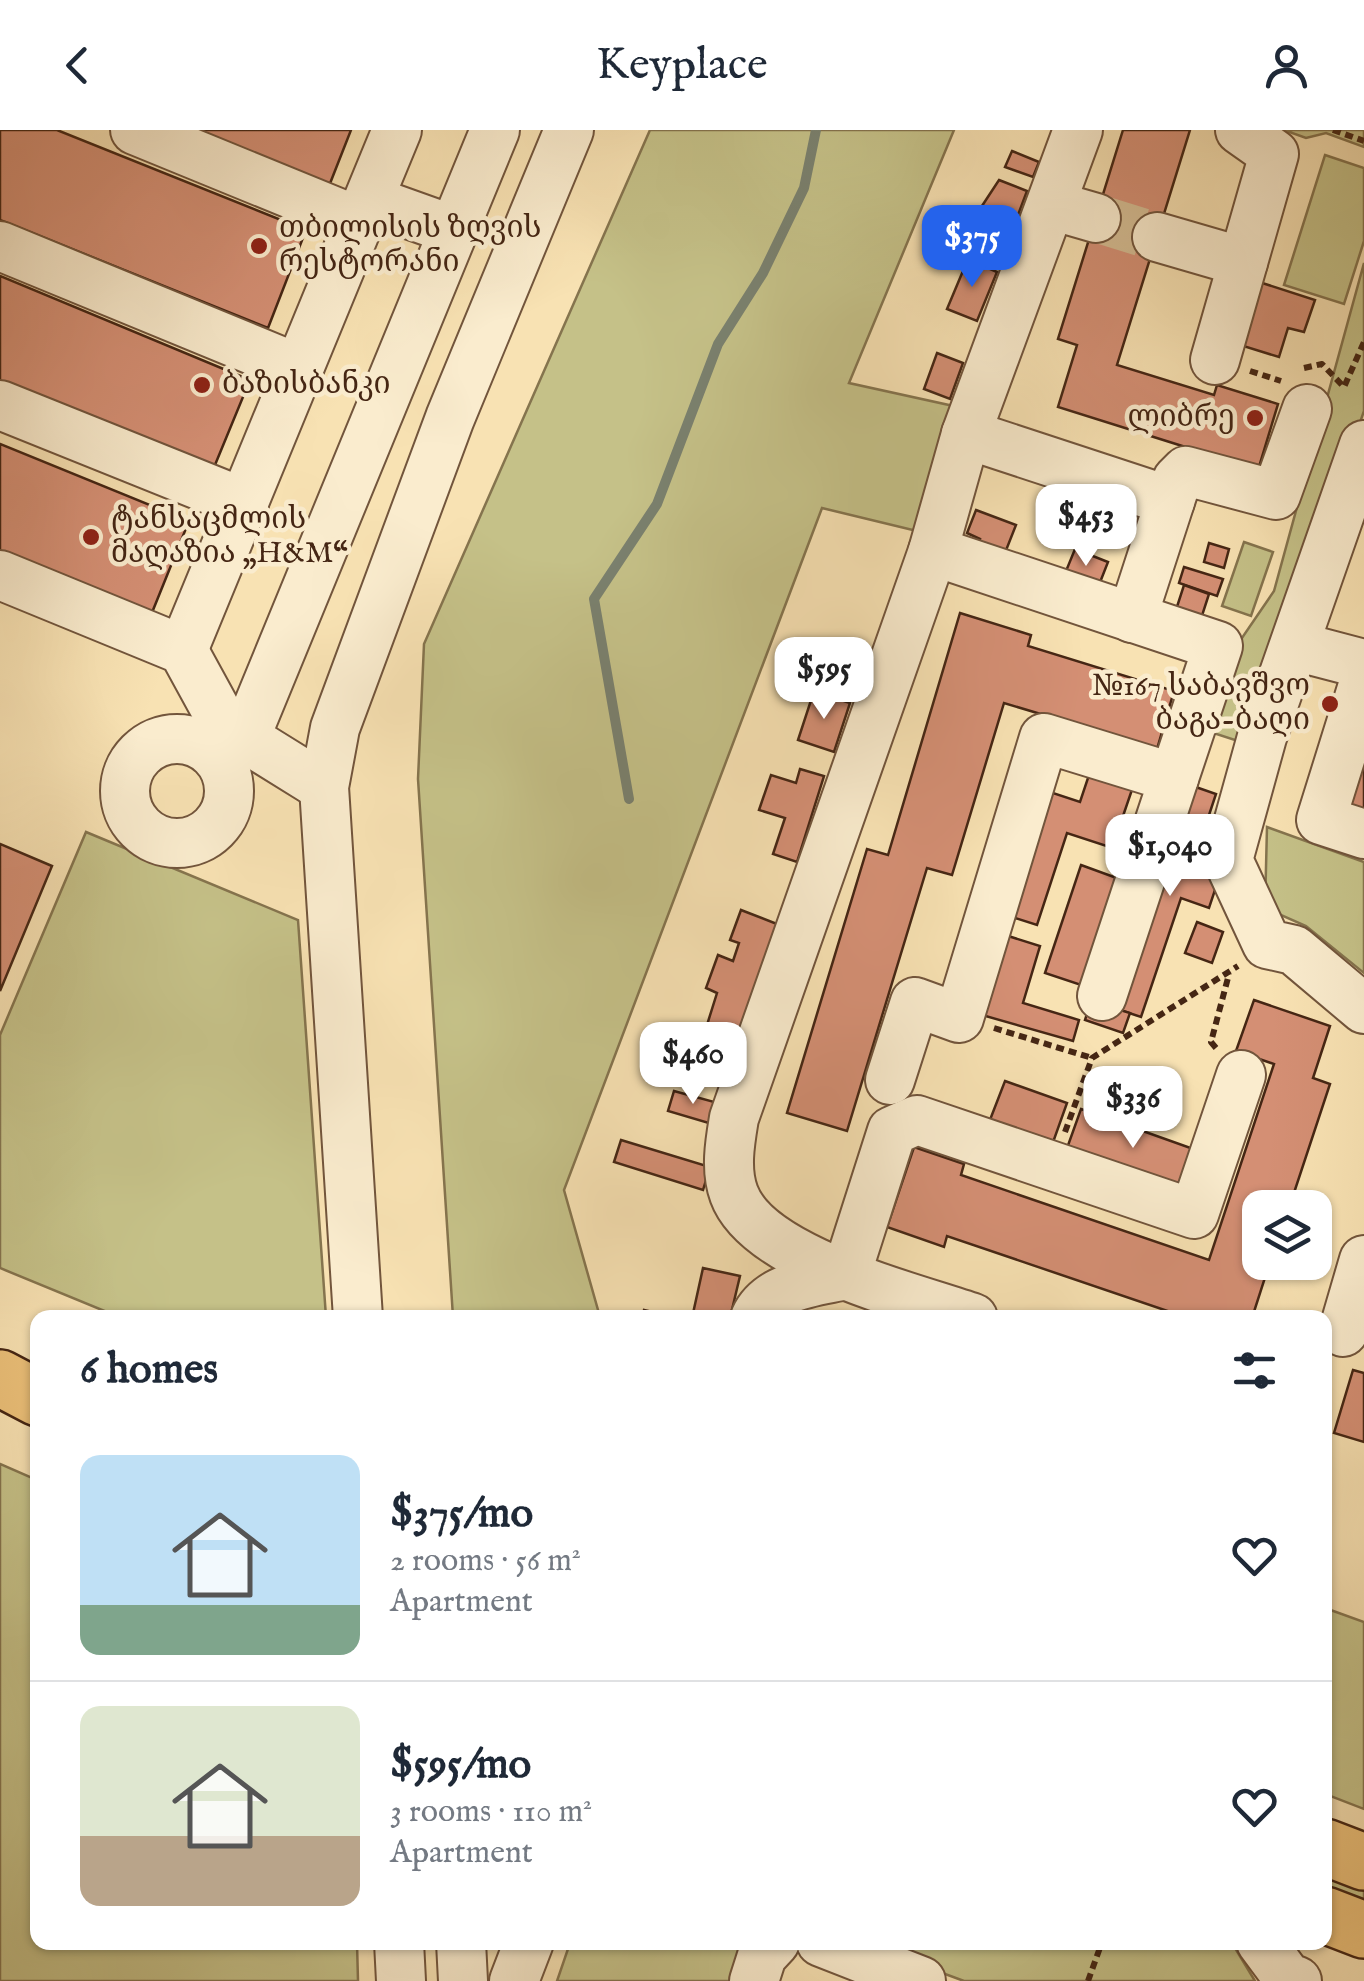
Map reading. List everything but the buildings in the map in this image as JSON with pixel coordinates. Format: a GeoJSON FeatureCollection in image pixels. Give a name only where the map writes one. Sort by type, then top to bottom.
{"type":"FeatureCollection","features":[{"type":"Feature","properties":{"kind":"main road"},"geometry":{"type":"LineString","coordinates":[[0,1351],[30,1359]]}},
{"type":"Feature","properties":{"kind":"main road"},"geometry":{"type":"LineString","coordinates":[[0,1378],[30,1394]]}},
{"type":"Feature","properties":{"kind":"main road"},"geometry":{"type":"LineString","coordinates":[[1332,1850],[1364,1862]]}},
{"type":"Feature","properties":{"kind":"main road"},"geometry":{"type":"LineString","coordinates":[[1332,1918],[1364,1930]]}},
{"type":"Feature","properties":{"kind":"street"},"geometry":{"type":"LineString","coordinates":[[135,130],[364,211],[453,230]]}},
{"type":"Feature","properties":{"kind":"street"},"geometry":{"type":"LineString","coordinates":[[183,650],[398,130]]}},
{"type":"Feature","properties":{"kind":"street"},"geometry":{"type":"LineString","coordinates":[[220,731],[453,230],[495,130]]}},
{"type":"Feature","properties":{"kind":"street"},"geometry":{"type":"LineString","coordinates":[[357,1310],[324,787],[336,728],[450,418],[570,130]]}},
{"type":"Feature","properties":{"kind":"street"},"geometry":{"type":"LineString","coordinates":[[949,1310],[846,1275],[774,1242],[734,1196],[729,1156],[734,1118],[933,550],[966,434],[1078,130]]}},
{"type":"Feature","properties":{"kind":"street"},"geometry":{"type":"LineString","coordinates":[[1215,360],[1274,154],[1240,130]]}},
{"type":"Feature","properties":{"kind":"street"},"geometry":{"type":"LineString","coordinates":[[1051,206],[1096,218]]}},
{"type":"Feature","properties":{"kind":"street"},"geometry":{"type":"LineString","coordinates":[[1157,237],[1243,262]]}},
{"type":"Feature","properties":{"kind":"street"},"geometry":{"type":"LineString","coordinates":[[0,246],[299,369]]}},
{"type":"Feature","properties":{"kind":"street"},"geometry":{"type":"LineString","coordinates":[[1132,618],[1177,480],[1186,471],[1271,496],[1280,490],[1286,472],[1303,398]]}},
{"type":"Feature","properties":{"kind":"street"},"geometry":{"type":"LineString","coordinates":[[0,404],[244,503]]}},
{"type":"Feature","properties":{"kind":"street"},"geometry":{"type":"LineString","coordinates":[[966,434],[1170,501]]}},
{"type":"Feature","properties":{"kind":"street"},"geometry":{"type":"LineString","coordinates":[[1364,445],[1262,737],[1228,860],[1267,944],[1294,950],[1364,1009]]}},
{"type":"Feature","properties":{"kind":"street"},"geometry":{"type":"LineString","coordinates":[[1286,472],[1347,494]]}},
{"type":"Feature","properties":{"kind":"street"},"geometry":{"type":"LineString","coordinates":[[933,550],[1218,646],[1102,996]]}},
{"type":"Feature","properties":{"kind":"street"},"geometry":{"type":"LineString","coordinates":[[0,575],[183,650],[220,731],[324,787]]}},
{"type":"Feature","properties":{"kind":"street"},"geometry":{"type":"LineString","coordinates":[[1295,646],[1364,664]]}},
{"type":"Feature","properties":{"kind":"street"},"geometry":{"type":"LineString","coordinates":[[1364,682],[1320,820],[1364,834]]}},
{"type":"Feature","properties":{"kind":"street"},"geometry":{"type":"LineString","coordinates":[[890,1080],[915,1002],[959,1018],[1044,738],[1174,778]]}},
{"type":"Feature","properties":{"kind":"street"},"geometry":{"type":"LineString","coordinates":[[846,1275],[888,1141],[902,1124],[916,1120],[1194,1214],[1241,1075]]}},
{"type":"Feature","properties":{"kind":"street"},"geometry":{"type":"LineString","coordinates":[[1344,1332],[1364,1260]]}},
{"type":"Feature","properties":{"kind":"street"},"geometry":{"type":"LineString","coordinates":[[759,1310],[786,1290],[846,1275]]}},
{"type":"Feature","properties":{"kind":"street"},"geometry":{"type":"LineString","coordinates":[[399,1950],[401,1981]]}},
{"type":"Feature","properties":{"kind":"street"},"geometry":{"type":"LineString","coordinates":[[461,1950],[463,1981]]}},
{"type":"Feature","properties":{"kind":"street"},"geometry":{"type":"LineString","coordinates":[[514,1981],[526,1950]]}},
{"type":"Feature","properties":{"kind":"street"},"geometry":{"type":"LineString","coordinates":[[754,1981],[768,1950]]}},
{"type":"Feature","properties":{"kind":"street"},"geometry":{"type":"LineString","coordinates":[[842,1950],[922,1981]]}},
{"type":"Feature","properties":{"kind":"street"},"geometry":{"type":"LineString","coordinates":[[1267,1950],[1287,1977],[1297,1981]]}},
{"type":"Feature","properties":{"kind":"path"},"geometry":{"type":"LineString","coordinates":[[1333,130],[1364,141]]}},
{"type":"Feature","properties":{"kind":"path"},"geometry":{"type":"LineString","coordinates":[[1215,360],[1303,398],[1305,366],[1322,364],[1344,386],[1364,342]]}},
{"type":"Feature","properties":{"kind":"path"},"geometry":{"type":"LineString","coordinates":[[1052,1166],[1092,1058],[1229,973],[1267,944]]}},
{"type":"Feature","properties":{"kind":"path"},"geometry":{"type":"LineString","coordinates":[[1229,973],[1212,1042],[1241,1075]]}},
{"type":"Feature","properties":{"kind":"path"},"geometry":{"type":"LineString","coordinates":[[959,1018],[1092,1058]]}},
{"type":"Feature","properties":{"kind":"path"},"geometry":{"type":"LineString","coordinates":[[1088,1981],[1099,1950]]}},
{"type":"Feature","properties":{"kind":"shaded area"},"geometry":{"type":"Polygon","coordinates":[[[650,130],[954,130],[849,383],[958,407],[921,532],[822,508],[564,1190],[598,1310],[453,1310],[418,779],[424,644],[650,130]]]}},
{"type":"Feature","properties":{"kind":"shaded area"},"geometry":{"type":"Polygon","coordinates":[[[1284,130],[1364,130],[1364,147],[1326,133],[1306,138],[1284,130]]]}},
{"type":"Feature","properties":{"kind":"shaded area"},"geometry":{"type":"Polygon","coordinates":[[[1325,155],[1364,168],[1364,241],[1344,304],[1284,285],[1325,155]]]}},
{"type":"Feature","properties":{"kind":"shaded area"},"geometry":{"type":"Polygon","coordinates":[[[1364,263],[1364,411],[1297,604],[1241,742],[1201,729],[1233,651],[1274,591],[1364,263]]]}},
{"type":"Feature","properties":{"kind":"shaded area"},"geometry":{"type":"Polygon","coordinates":[[[1244,542],[1273,552],[1251,616],[1222,606],[1244,542]]]}},
{"type":"Feature","properties":{"kind":"shaded area"},"geometry":{"type":"Polygon","coordinates":[[[1267,827],[1364,862],[1364,973],[1306,926],[1265,908],[1267,827]]]}},
{"type":"Feature","properties":{"kind":"shaded area"},"geometry":{"type":"Polygon","coordinates":[[[86,832],[298,920],[326,1310],[102,1310],[0,1268],[0,1035],[86,832]]]}},
{"type":"Feature","properties":{"kind":"shaded area"},"geometry":{"type":"Polygon","coordinates":[[[0,1464],[30,1477],[30,1950],[357,1950],[358,1981],[0,1981],[0,1464]]]}},
{"type":"Feature","properties":{"kind":"shaded area"},"geometry":{"type":"Polygon","coordinates":[[[1332,1611],[1364,1622],[1364,1809],[1332,1797],[1332,1611]]]}},
{"type":"Feature","properties":{"kind":"shaded area"},"geometry":{"type":"Polygon","coordinates":[[[1332,1876],[1364,1888],[1364,1904],[1332,1892],[1332,1876]]]}},
{"type":"Feature","properties":{"kind":"shaded area"},"geometry":{"type":"Polygon","coordinates":[[[568,1950],[746,1950],[732,1981],[557,1981],[568,1950]]]}},
{"type":"Feature","properties":{"kind":"shaded area"},"geometry":{"type":"Polygon","coordinates":[[[880,1950],[1236,1950],[1255,1981],[964,1981],[880,1950]]]}},
{"type":"Feature","properties":{"kind":"waterway"},"geometry":{"type":"LineString","coordinates":[[629,799],[594,599],[657,504],[718,344],[763,273],[804,188],[816,130]]}},
{"type":"Feature","properties":{"kind":"tunnel"},"geometry":{"type":"LineString","coordinates":[[1096,218],[1157,237]]}},
{"type":"Feature","properties":{"kind":"place","name":"თბილისის ზღვის რესტორანი"},"geometry":{"type":"Point","coordinates":[259,246]}},
{"type":"Feature","properties":{"kind":"place","name":"ბაზისბანკი"},"geometry":{"type":"Point","coordinates":[202,385]}},
{"type":"Feature","properties":{"kind":"place","name":"ლიბრე"},"geometry":{"type":"Point","coordinates":[1255,418]}},
{"type":"Feature","properties":{"kind":"place","name":"ტანსაცმლის მაღაზია „H&M“"},"geometry":{"type":"Point","coordinates":[91,537]}},
{"type":"Feature","properties":{"kind":"place","name":"№167 საბავშვო ბაგა-ბაღი"},"geometry":{"type":"Point","coordinates":[1330,704]}}]}
